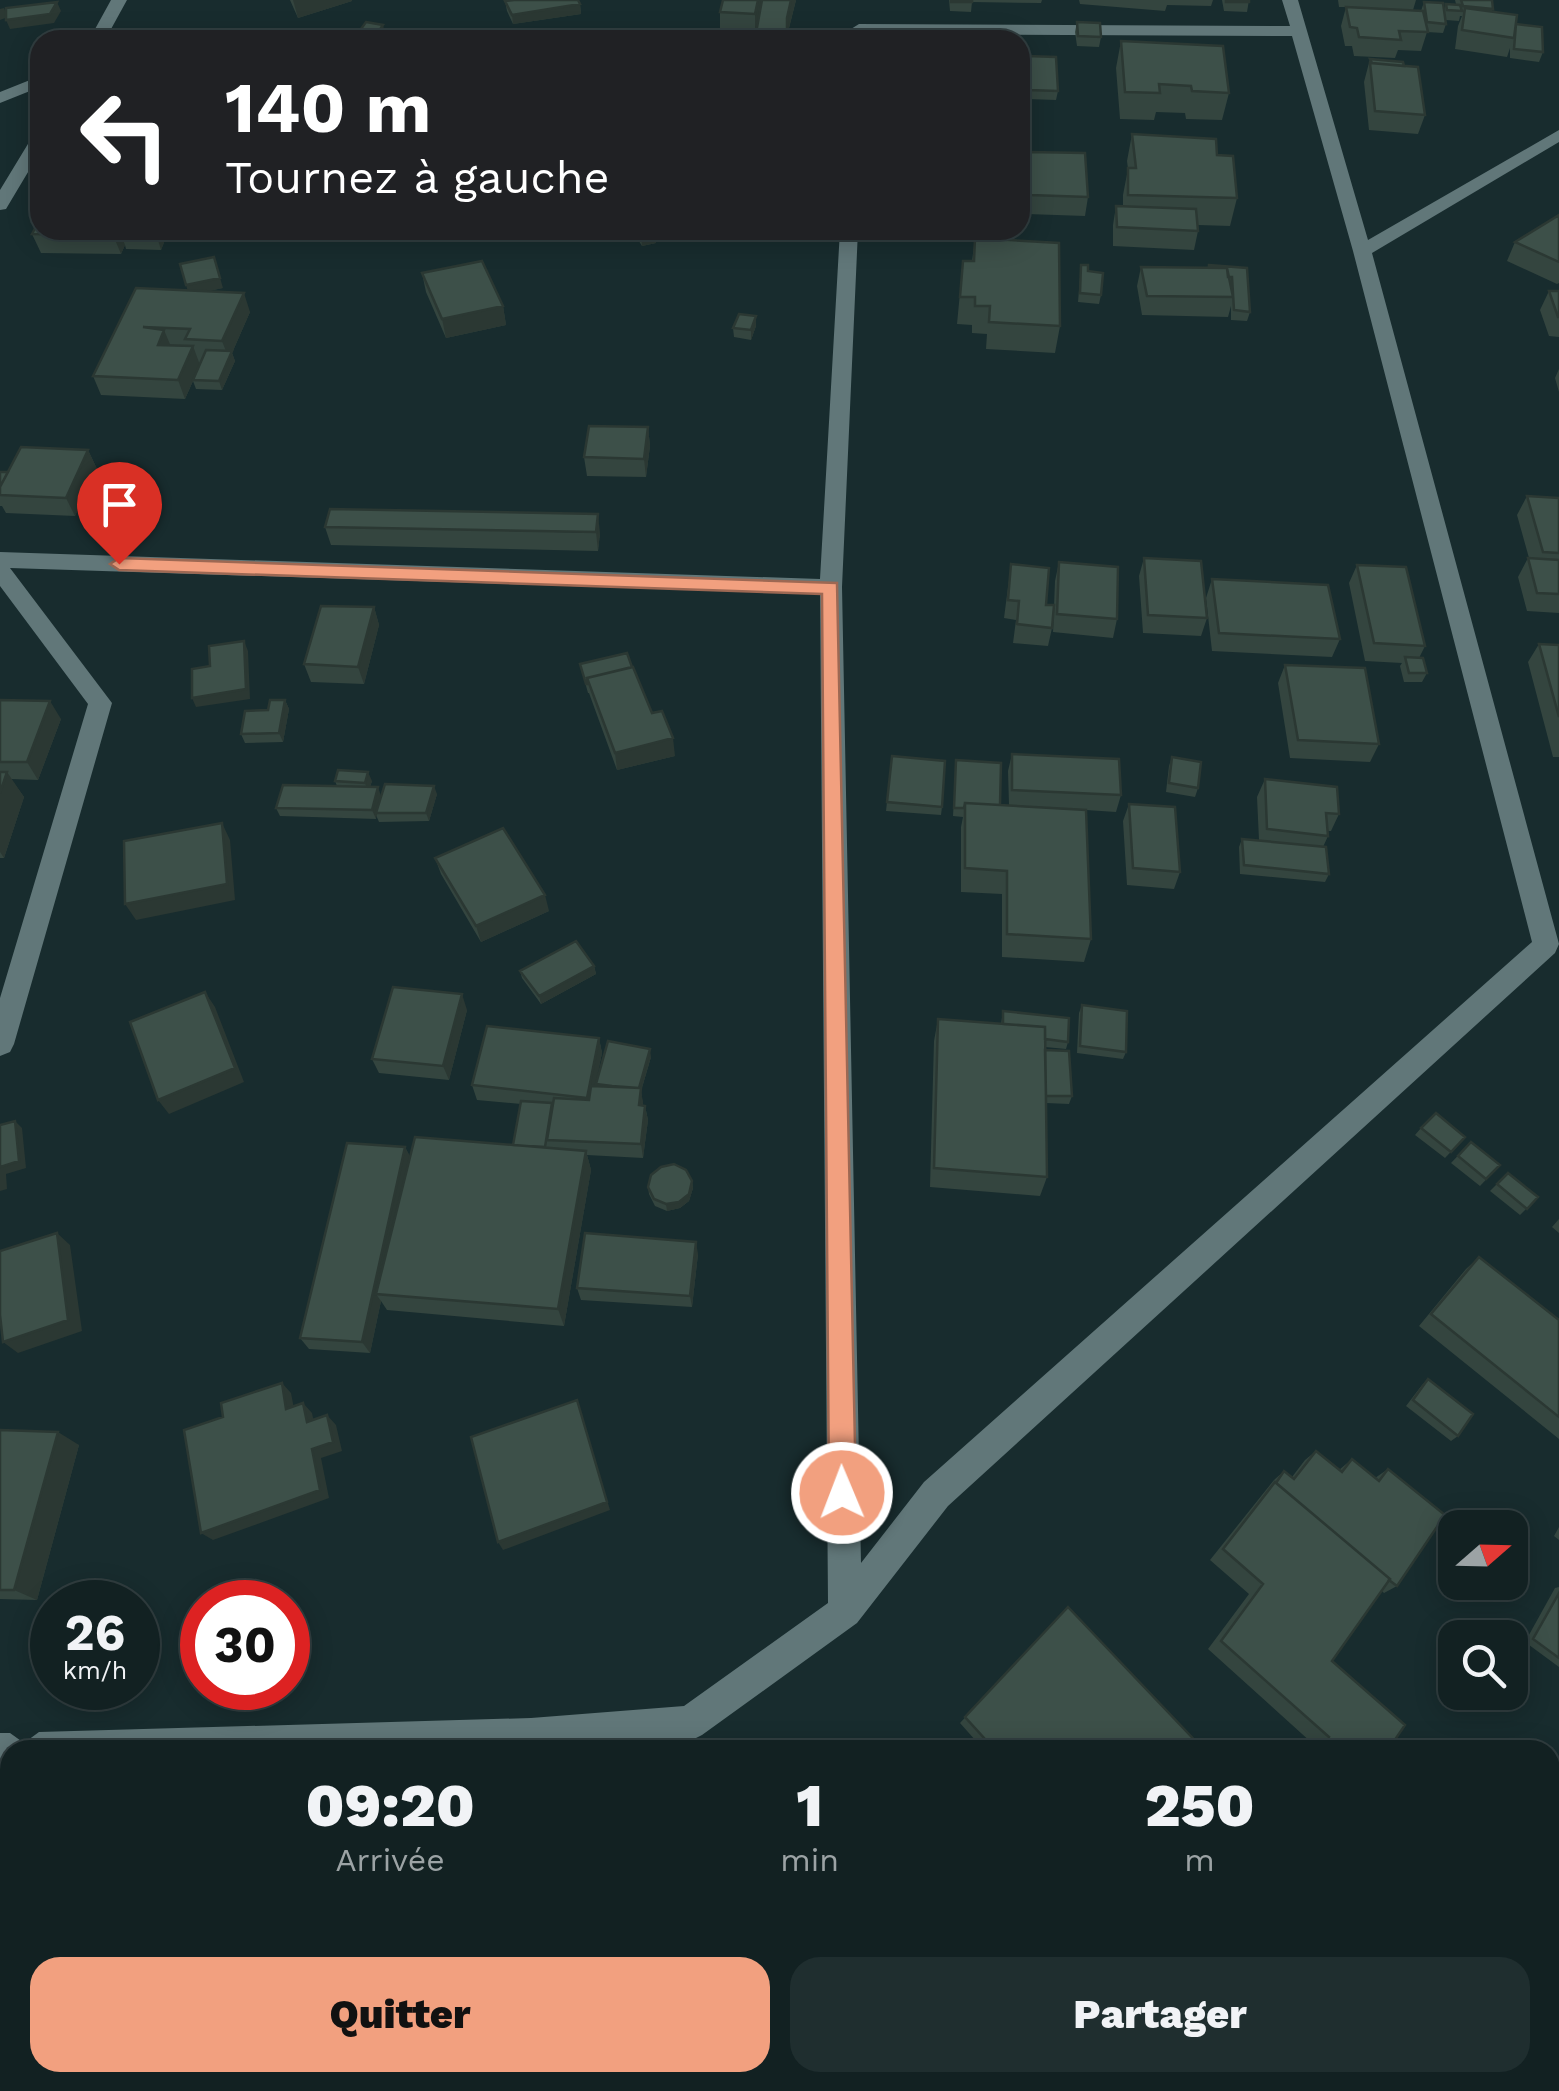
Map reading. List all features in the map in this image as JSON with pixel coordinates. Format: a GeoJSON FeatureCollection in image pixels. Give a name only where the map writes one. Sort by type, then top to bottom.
{"type":"FeatureCollection","features":[{"type":"Feature","properties":{"kind":"street"},"geometry":{"type":"LineString","coordinates":[[103,30],[119,0]]}},
{"type":"Feature","properties":{"kind":"street"},"geometry":{"type":"LineString","coordinates":[[390,1740],[530,1736],[690,1723],[844,1611],[936,1494],[1546,945],[1362,251],[1290,0]]}},
{"type":"Feature","properties":{"kind":"street"},"geometry":{"type":"LineString","coordinates":[[859,28],[1298,31]]}},
{"type":"Feature","properties":{"kind":"street"},"geometry":{"type":"LineString","coordinates":[[0,98],[30,85]]}},
{"type":"Feature","properties":{"kind":"street"},"geometry":{"type":"LineString","coordinates":[[1362,251],[1559,135]]}},
{"type":"Feature","properties":{"kind":"street"},"geometry":{"type":"LineString","coordinates":[[0,206],[30,155]]}},
{"type":"Feature","properties":{"kind":"street"},"geometry":{"type":"LineString","coordinates":[[844,1611],[831,588],[848,240]]}},
{"type":"Feature","properties":{"kind":"street"},"geometry":{"type":"LineString","coordinates":[[0,560],[831,588]]}},
{"type":"Feature","properties":{"kind":"street"},"geometry":{"type":"LineString","coordinates":[[0,570],[100,702],[0,1044]]}},
{"type":"Feature","properties":{"kind":"building"},"geometry":{"type":"Polygon","coordinates":[[[578,0],[580,4],[512,15],[505,1],[578,0]]]}},
{"type":"Feature","properties":{"kind":"building"},"geometry":{"type":"Polygon","coordinates":[[[723,0],[758,0],[755,14],[720,12],[723,0]]]}},
{"type":"Feature","properties":{"kind":"building"},"geometry":{"type":"Polygon","coordinates":[[[762,0],[791,0],[787,30],[757,30],[762,0]]]}},
{"type":"Feature","properties":{"kind":"building"},"geometry":{"type":"Polygon","coordinates":[[[1461,0],[1492,0],[1493,9],[1463,6],[1461,0]]]}},
{"type":"Feature","properties":{"kind":"building"},"geometry":{"type":"Polygon","coordinates":[[[57,2],[50,14],[6,20],[6,8],[57,2]]]}},
{"type":"Feature","properties":{"kind":"building"},"geometry":{"type":"Polygon","coordinates":[[[1424,2],[1443,3],[1446,24],[1427,22],[1424,2]]]}},
{"type":"Feature","properties":{"kind":"building"},"geometry":{"type":"Polygon","coordinates":[[[1446,4],[1460,5],[1462,11],[1447,10],[1446,4]]]}},
{"type":"Feature","properties":{"kind":"building"},"geometry":{"type":"Polygon","coordinates":[[[1346,7],[1423,11],[1428,32],[1399,31],[1401,40],[1359,37],[1357,28],[1350,27],[1346,7]]]}},
{"type":"Feature","properties":{"kind":"building"},"geometry":{"type":"Polygon","coordinates":[[[1465,8],[1517,15],[1514,38],[1462,30],[1465,8]]]}},
{"type":"Feature","properties":{"kind":"building"},"geometry":{"type":"Polygon","coordinates":[[[366,22],[383,25],[380,30],[360,30],[366,22]]]}},
{"type":"Feature","properties":{"kind":"building"},"geometry":{"type":"Polygon","coordinates":[[[1077,22],[1100,23],[1101,37],[1078,36],[1077,22]]]}},
{"type":"Feature","properties":{"kind":"building"},"geometry":{"type":"Polygon","coordinates":[[[1516,24],[1542,27],[1543,52],[1514,49],[1516,24]]]}},
{"type":"Feature","properties":{"kind":"building"},"geometry":{"type":"Polygon","coordinates":[[[1121,41],[1223,46],[1229,93],[1159,84],[1160,93],[1125,92],[1121,41]]]}},
{"type":"Feature","properties":{"kind":"building"},"geometry":{"type":"Polygon","coordinates":[[[1030,56],[1056,57],[1058,91],[1030,90],[1030,56]]]}},
{"type":"Feature","properties":{"kind":"building"},"geometry":{"type":"Polygon","coordinates":[[[1370,59],[1403,62],[1404,66],[1372,63],[1370,59]]]}},
{"type":"Feature","properties":{"kind":"building"},"geometry":{"type":"Polygon","coordinates":[[[1370,63],[1418,67],[1425,115],[1375,111],[1370,63]]]}},
{"type":"Feature","properties":{"kind":"building"},"geometry":{"type":"Polygon","coordinates":[[[1132,134],[1216,139],[1217,155],[1233,156],[1237,198],[1128,195],[1128,168],[1136,168],[1132,134]]]}},
{"type":"Feature","properties":{"kind":"building"},"geometry":{"type":"Polygon","coordinates":[[[1030,152],[1085,153],[1088,197],[1030,195],[1030,152]]]}},
{"type":"Feature","properties":{"kind":"building"},"geometry":{"type":"Polygon","coordinates":[[[1116,206],[1196,209],[1198,231],[1117,227],[1116,206]]]}},
{"type":"Feature","properties":{"kind":"building"},"geometry":{"type":"Polygon","coordinates":[[[1559,215],[1559,262],[1515,242],[1559,215]]]}},
{"type":"Feature","properties":{"kind":"building"},"geometry":{"type":"Polygon","coordinates":[[[975,240],[1059,243],[1060,326],[989,322],[990,306],[975,306],[975,297],[960,297],[963,261],[974,261],[975,240]]]}},
{"type":"Feature","properties":{"kind":"building"},"geometry":{"type":"Polygon","coordinates":[[[214,257],[220,278],[186,285],[180,264],[214,257]]]}},
{"type":"Feature","properties":{"kind":"building"},"geometry":{"type":"Polygon","coordinates":[[[482,261],[503,306],[442,319],[422,273],[482,261]]]}},
{"type":"Feature","properties":{"kind":"building"},"geometry":{"type":"Polygon","coordinates":[[[1081,265],[1088,265],[1088,271],[1103,273],[1101,295],[1080,293],[1081,265]]]}},
{"type":"Feature","properties":{"kind":"building"},"geometry":{"type":"Polygon","coordinates":[[[1209,265],[1247,268],[1250,312],[1234,310],[1232,277],[1228,277],[1227,268],[1209,265]]]}},
{"type":"Feature","properties":{"kind":"building"},"geometry":{"type":"Polygon","coordinates":[[[1141,267],[1227,268],[1233,297],[1147,296],[1141,267]]]}},
{"type":"Feature","properties":{"kind":"building"},"geometry":{"type":"Polygon","coordinates":[[[136,288],[244,293],[222,341],[185,339],[190,329],[143,327],[164,330],[158,345],[193,346],[178,380],[93,376],[136,288]]]}},
{"type":"Feature","properties":{"kind":"building"},"geometry":{"type":"Polygon","coordinates":[[[1549,291],[1559,291],[1559,317],[1558,317],[1549,291]]]}},
{"type":"Feature","properties":{"kind":"building"},"geometry":{"type":"Polygon","coordinates":[[[739,314],[756,316],[751,330],[733,328],[739,314]]]}},
{"type":"Feature","properties":{"kind":"building"},"geometry":{"type":"Polygon","coordinates":[[[206,350],[232,351],[219,381],[193,380],[206,350]]]}},
{"type":"Feature","properties":{"kind":"building"},"geometry":{"type":"Polygon","coordinates":[[[589,426],[648,427],[644,459],[584,457],[589,426]]]}},
{"type":"Feature","properties":{"kind":"building"},"geometry":{"type":"Polygon","coordinates":[[[21,447],[88,450],[66,498],[0,495],[0,487],[21,447]]]}},
{"type":"Feature","properties":{"kind":"building"},"geometry":{"type":"Polygon","coordinates":[[[1527,496],[1559,498],[1559,553],[1543,552],[1527,496]]]}},
{"type":"Feature","properties":{"kind":"building"},"geometry":{"type":"Polygon","coordinates":[[[330,509],[598,514],[596,532],[325,527],[330,509]]]}},
{"type":"Feature","properties":{"kind":"building"},"geometry":{"type":"Polygon","coordinates":[[[1144,558],[1201,561],[1207,618],[1148,615],[1144,558]]]}},
{"type":"Feature","properties":{"kind":"building"},"geometry":{"type":"Polygon","coordinates":[[[1528,558],[1559,560],[1559,594],[1537,593],[1528,558]]]}},
{"type":"Feature","properties":{"kind":"building"},"geometry":{"type":"Polygon","coordinates":[[[1059,562],[1118,567],[1117,619],[1057,614],[1059,562]]]}},
{"type":"Feature","properties":{"kind":"building"},"geometry":{"type":"Polygon","coordinates":[[[1011,564],[1049,568],[1046,605],[1054,605],[1052,628],[1017,624],[1019,601],[1008,600],[1011,564]]]}},
{"type":"Feature","properties":{"kind":"building"},"geometry":{"type":"Polygon","coordinates":[[[1357,565],[1406,567],[1425,646],[1374,643],[1357,565]]]}},
{"type":"Feature","properties":{"kind":"building"},"geometry":{"type":"Polygon","coordinates":[[[1212,579],[1328,585],[1340,639],[1219,633],[1212,579]]]}},
{"type":"Feature","properties":{"kind":"building"},"geometry":{"type":"Polygon","coordinates":[[[321,606],[374,607],[358,667],[304,664],[321,606]]]}},
{"type":"Feature","properties":{"kind":"building"},"geometry":{"type":"Polygon","coordinates":[[[244,641],[246,689],[192,698],[192,669],[210,666],[209,646],[244,641]]]}},
{"type":"Feature","properties":{"kind":"building"},"geometry":{"type":"Polygon","coordinates":[[[1539,644],[1559,645],[1559,717],[1539,644]]]}},
{"type":"Feature","properties":{"kind":"building"},"geometry":{"type":"Polygon","coordinates":[[[627,653],[632,667],[587,678],[586,684],[580,664],[627,653]]]}},
{"type":"Feature","properties":{"kind":"building"},"geometry":{"type":"Polygon","coordinates":[[[1405,657],[1423,658],[1427,673],[1409,673],[1405,657]]]}},
{"type":"Feature","properties":{"kind":"building"},"geometry":{"type":"Polygon","coordinates":[[[1285,665],[1365,668],[1379,744],[1298,740],[1285,665]]]}},
{"type":"Feature","properties":{"kind":"building"},"geometry":{"type":"Polygon","coordinates":[[[633,667],[652,713],[662,711],[673,738],[615,753],[587,678],[633,667]]]}},
{"type":"Feature","properties":{"kind":"building"},"geometry":{"type":"Polygon","coordinates":[[[0,700],[50,701],[27,762],[0,762],[0,700]]]}},
{"type":"Feature","properties":{"kind":"building"},"geometry":{"type":"Polygon","coordinates":[[[270,700],[285,700],[279,733],[241,734],[245,711],[268,710],[270,700]]]}},
{"type":"Feature","properties":{"kind":"building"},"geometry":{"type":"Polygon","coordinates":[[[1012,754],[1119,759],[1121,795],[1012,790],[1012,754]]]}},
{"type":"Feature","properties":{"kind":"building"},"geometry":{"type":"Polygon","coordinates":[[[892,756],[945,761],[942,807],[887,802],[892,756]]]}},
{"type":"Feature","properties":{"kind":"building"},"geometry":{"type":"Polygon","coordinates":[[[1172,757],[1201,762],[1198,788],[1169,783],[1172,757]]]}},
{"type":"Feature","properties":{"kind":"building"},"geometry":{"type":"Polygon","coordinates":[[[956,760],[1001,763],[1000,805],[965,803],[964,808],[954,808],[956,760]]]}},
{"type":"Feature","properties":{"kind":"building"},"geometry":{"type":"Polygon","coordinates":[[[338,770],[368,772],[365,783],[335,781],[338,770]]]}},
{"type":"Feature","properties":{"kind":"building"},"geometry":{"type":"Polygon","coordinates":[[[0,772],[7,772],[0,793],[0,772]]]}},
{"type":"Feature","properties":{"kind":"building"},"geometry":{"type":"Polygon","coordinates":[[[1265,779],[1337,787],[1339,814],[1326,813],[1328,836],[1267,829],[1265,779]]]}},
{"type":"Feature","properties":{"kind":"building"},"geometry":{"type":"Polygon","coordinates":[[[385,784],[434,786],[426,813],[376,813],[385,784]]]}},
{"type":"Feature","properties":{"kind":"building"},"geometry":{"type":"Polygon","coordinates":[[[283,785],[378,787],[372,810],[276,808],[283,785]]]}},
{"type":"Feature","properties":{"kind":"building"},"geometry":{"type":"Polygon","coordinates":[[[965,803],[1086,810],[1091,939],[1007,934],[1007,871],[965,868],[965,803]]]}},
{"type":"Feature","properties":{"kind":"building"},"geometry":{"type":"Polygon","coordinates":[[[1129,804],[1175,807],[1180,872],[1133,868],[1129,804]]]}},
{"type":"Feature","properties":{"kind":"building"},"geometry":{"type":"Polygon","coordinates":[[[222,823],[227,884],[125,904],[124,841],[222,823]]]}},
{"type":"Feature","properties":{"kind":"building"},"geometry":{"type":"Polygon","coordinates":[[[503,828],[545,895],[476,926],[435,858],[503,828]]]}},
{"type":"Feature","properties":{"kind":"building"},"geometry":{"type":"Polygon","coordinates":[[[1242,839],[1326,847],[1329,874],[1244,865],[1242,839]]]}},
{"type":"Feature","properties":{"kind":"building"},"geometry":{"type":"Polygon","coordinates":[[[576,941],[594,966],[539,996],[520,971],[576,941]]]}},
{"type":"Feature","properties":{"kind":"building"},"geometry":{"type":"Polygon","coordinates":[[[393,987],[462,994],[443,1066],[372,1059],[393,987]]]}},
{"type":"Feature","properties":{"kind":"building"},"geometry":{"type":"Polygon","coordinates":[[[205,992],[235,1068],[158,1100],[130,1022],[205,992]]]}},
{"type":"Feature","properties":{"kind":"building"},"geometry":{"type":"Polygon","coordinates":[[[1082,1005],[1127,1011],[1126,1052],[1080,1046],[1082,1005]]]}},
{"type":"Feature","properties":{"kind":"building"},"geometry":{"type":"Polygon","coordinates":[[[1003,1011],[1069,1018],[1068,1042],[1045,1039],[1045,1027],[1003,1024],[1003,1011]]]}},
{"type":"Feature","properties":{"kind":"building"},"geometry":{"type":"Polygon","coordinates":[[[938,1019],[1045,1027],[1047,1177],[934,1168],[938,1019]]]}},
{"type":"Feature","properties":{"kind":"building"},"geometry":{"type":"Polygon","coordinates":[[[487,1026],[599,1038],[587,1098],[472,1085],[487,1026]]]}},
{"type":"Feature","properties":{"kind":"building"},"geometry":{"type":"Polygon","coordinates":[[[608,1041],[650,1049],[639,1088],[596,1084],[608,1041]]]}},
{"type":"Feature","properties":{"kind":"building"},"geometry":{"type":"Polygon","coordinates":[[[1045,1050],[1069,1051],[1072,1096],[1046,1096],[1045,1050]]]}},
{"type":"Feature","properties":{"kind":"building"},"geometry":{"type":"Polygon","coordinates":[[[591,1086],[641,1088],[639,1105],[645,1106],[641,1144],[547,1140],[554,1098],[589,1100],[591,1086]]]}},
{"type":"Feature","properties":{"kind":"building"},"geometry":{"type":"Polygon","coordinates":[[[521,1101],[552,1103],[545,1147],[513,1145],[521,1101]]]}},
{"type":"Feature","properties":{"kind":"building"},"geometry":{"type":"Polygon","coordinates":[[[1436,1113],[1465,1137],[1451,1152],[1421,1128],[1436,1113]]]}},
{"type":"Feature","properties":{"kind":"building"},"geometry":{"type":"Polygon","coordinates":[[[15,1121],[19,1161],[0,1167],[0,1125],[15,1121]]]}},
{"type":"Feature","properties":{"kind":"building"},"geometry":{"type":"Polygon","coordinates":[[[415,1137],[586,1151],[558,1309],[376,1294],[415,1137]]]}},
{"type":"Feature","properties":{"kind":"building"},"geometry":{"type":"Polygon","coordinates":[[[1471,1142],[1500,1165],[1486,1179],[1458,1156],[1471,1142]]]}},
{"type":"Feature","properties":{"kind":"building"},"geometry":{"type":"Polygon","coordinates":[[[347,1143],[405,1147],[362,1342],[300,1338],[347,1143]]]}},
{"type":"Feature","properties":{"kind":"building"},"geometry":{"type":"Polygon","coordinates":[[[674,1164],[686,1170],[692,1181],[689,1194],[679,1202],[666,1204],[654,1199],[648,1187],[651,1175],[674,1164]]]}},
{"type":"Feature","properties":{"kind":"building"},"geometry":{"type":"Polygon","coordinates":[[[1508,1173],[1538,1197],[1527,1209],[1497,1184],[1508,1173]]]}},
{"type":"Feature","properties":{"kind":"building"},"geometry":{"type":"Polygon","coordinates":[[[57,1233],[68,1320],[3,1342],[0,1251],[57,1233]]]}},
{"type":"Feature","properties":{"kind":"building"},"geometry":{"type":"Polygon","coordinates":[[[585,1233],[696,1242],[690,1296],[577,1288],[585,1233]]]}},
{"type":"Feature","properties":{"kind":"building"},"geometry":{"type":"Polygon","coordinates":[[[1479,1257],[1559,1320],[1559,1417],[1431,1314],[1479,1257]]]}},
{"type":"Feature","properties":{"kind":"building"},"geometry":{"type":"Polygon","coordinates":[[[1428,1379],[1473,1414],[1458,1436],[1413,1400],[1428,1379]]]}},
{"type":"Feature","properties":{"kind":"building"},"geometry":{"type":"Polygon","coordinates":[[[282,1383],[286,1409],[303,1403],[307,1422],[327,1415],[333,1442],[312,1449],[320,1490],[201,1533],[184,1430],[223,1417],[221,1403],[282,1383]]]}},
{"type":"Feature","properties":{"kind":"building"},"geometry":{"type":"Polygon","coordinates":[[[577,1400],[607,1502],[498,1542],[471,1437],[577,1400]]]}},
{"type":"Feature","properties":{"kind":"building"},"geometry":{"type":"Polygon","coordinates":[[[0,1430],[58,1432],[14,1590],[0,1590],[0,1430]]]}},
{"type":"Feature","properties":{"kind":"building"},"geometry":{"type":"Polygon","coordinates":[[[1316,1451],[1342,1472],[1352,1459],[1379,1481],[1388,1469],[1439,1510],[1438,1525],[1397,1586],[1276,1483],[1284,1471],[1294,1479],[1316,1451]]]}},
{"type":"Feature","properties":{"kind":"building"},"geometry":{"type":"Polygon","coordinates":[[[1275,1482],[1390,1579],[1332,1661],[1405,1725],[1395,1740],[1327,1740],[1329,1737],[1221,1641],[1263,1584],[1223,1549],[1275,1482]]]}},
{"type":"Feature","properties":{"kind":"building"},"geometry":{"type":"Polygon","coordinates":[[[1559,1593],[1559,1658],[1533,1639],[1559,1593]]]}},
{"type":"Feature","properties":{"kind":"building"},"geometry":{"type":"Polygon","coordinates":[[[1068,1607],[1194,1740],[986,1740],[965,1717],[1068,1607]]]}},
{"type":"Feature","properties":{"kind":"route"},"geometry":{"type":"LineString","coordinates":[[119,564],[831,588],[842,1493]]}}]}
